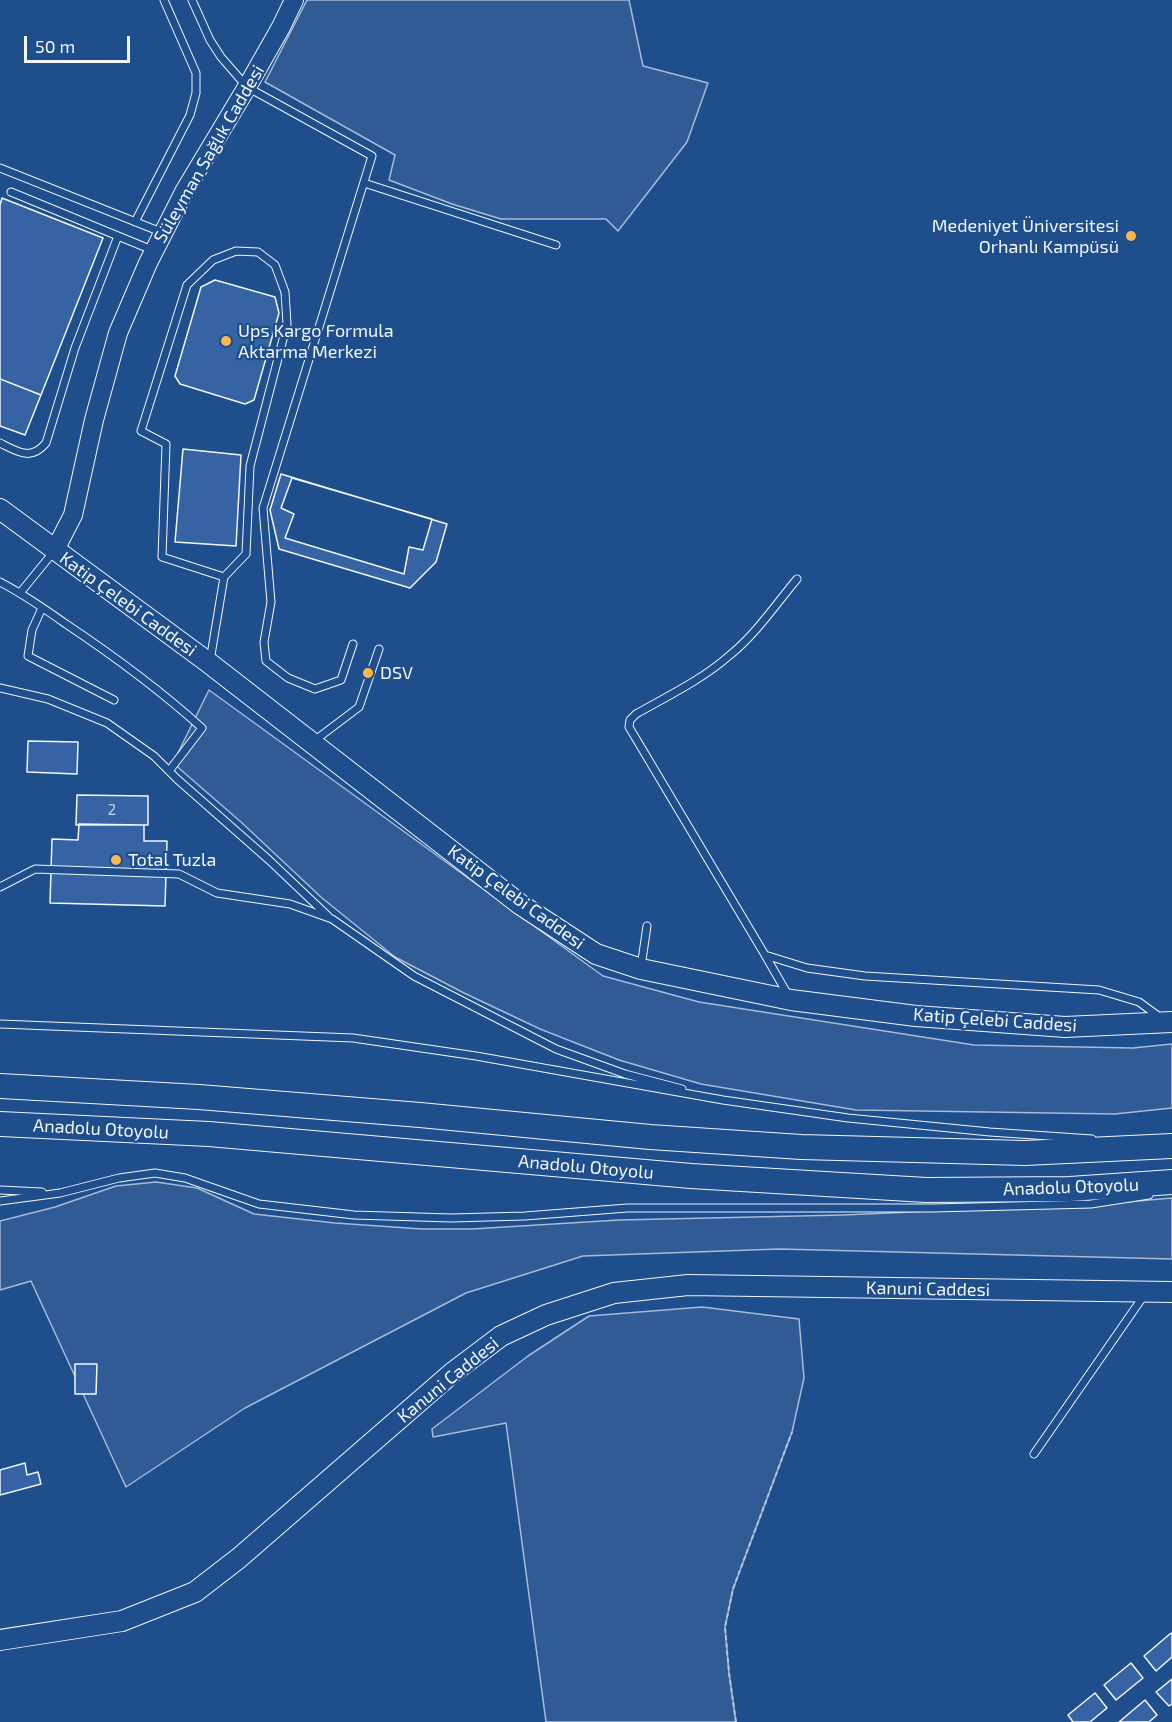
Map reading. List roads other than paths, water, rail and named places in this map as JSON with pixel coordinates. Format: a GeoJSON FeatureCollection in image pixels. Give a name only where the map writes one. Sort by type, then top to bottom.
{"type":"FeatureCollection","features":[{"type":"Feature","properties":{"kind":"highway","name":"Anadolu Otoyolu"},"geometry":{"type":"LineString","coordinates":[[0,1086],[199,1097],[650,1137],[801,1147],[1025,1153],[1172,1145]]}},
{"type":"Feature","properties":{"kind":"highway","name":"Anadolu Otoyolu"},"geometry":{"type":"LineString","coordinates":[[0,1124],[209,1134],[691,1176],[926,1190],[1166,1188]]}},
{"type":"Feature","properties":{"kind":"main road","name":"Katip Çelebi Caddesi"},"geometry":{"type":"LineString","coordinates":[[0,509],[209,663],[521,905],[596,954],[641,969],[791,1000],[916,1016],[1065,1027],[1170,1022]]}},
{"type":"Feature","properties":{"kind":"main road","name":"Kanuni Caddesi"},"geometry":{"type":"LineString","coordinates":[[0,1640],[122,1621],[195,1592],[239,1558],[452,1373],[501,1336],[546,1315],[614,1293],[688,1285],[1172,1292]]}},
{"type":"Feature","properties":{"kind":"street","name":"Süleyman Sağlık Caddesi"},"geometry":{"type":"LineString","coordinates":[[55,550],[73,515],[94,420],[118,333],[154,250],[184,192],[248,87],[294,0]]}},
{"type":"Feature","properties":{"kind":"lane"},"geometry":{"type":"LineString","coordinates":[[135,222],[190,115],[196,93],[195,73],[164,0]]}},
{"type":"Feature","properties":{"kind":"lane"},"geometry":{"type":"LineString","coordinates":[[192,0],[210,40],[221,57],[248,87],[372,156],[263,508],[271,602],[264,642],[266,661],[288,678],[315,689],[341,680],[353,644]]}},
{"type":"Feature","properties":{"kind":"lane"},"geometry":{"type":"LineString","coordinates":[[0,168],[163,233]]}},
{"type":"Feature","properties":{"kind":"lane"},"geometry":{"type":"LineString","coordinates":[[364,183],[556,245]]}},
{"type":"Feature","properties":{"kind":"lane"},"geometry":{"type":"LineString","coordinates":[[11,192],[154,250]]}},
{"type":"Feature","properties":{"kind":"lane"},"geometry":{"type":"LineString","coordinates":[[0,443],[18,452],[30,454],[42,448],[46,443],[75,348],[118,236]]}},
{"type":"Feature","properties":{"kind":"lane"},"geometry":{"type":"LineString","coordinates":[[209,663],[224,577],[246,554],[250,466],[287,324],[285,292],[275,265],[258,252],[236,251],[213,260],[187,285],[141,431],[166,444],[162,557],[224,577]]}},
{"type":"Feature","properties":{"kind":"lane"},"geometry":{"type":"LineString","coordinates":[[20,593],[55,550]]}},
{"type":"Feature","properties":{"kind":"lane"},"geometry":{"type":"LineString","coordinates":[[791,1000],[629,727],[630,720],[636,714],[698,678],[730,656],[746,641],[797,579]]}},
{"type":"Feature","properties":{"kind":"lane"},"geometry":{"type":"LineString","coordinates":[[0,582],[108,652],[177,705],[202,728],[169,771]]}},
{"type":"Feature","properties":{"kind":"lane"},"geometry":{"type":"LineString","coordinates":[[42,608],[32,630],[28,656],[114,700]]}},
{"type":"Feature","properties":{"kind":"lane"},"geometry":{"type":"LineString","coordinates":[[312,742],[359,708],[379,649]]}},
{"type":"Feature","properties":{"kind":"lane"},"geometry":{"type":"LineString","coordinates":[[0,688],[48,699],[107,723],[154,756],[332,919],[414,976],[556,1049],[625,1074],[723,1100]]}},
{"type":"Feature","properties":{"kind":"lane"},"geometry":{"type":"LineString","coordinates":[[0,887],[35,869],[179,874],[217,893],[290,904],[332,919]]}},
{"type":"Feature","properties":{"kind":"lane"},"geometry":{"type":"LineString","coordinates":[[641,969],[647,926]]}},
{"type":"Feature","properties":{"kind":"lane"},"geometry":{"type":"LineString","coordinates":[[765,955],[807,968],[865,976],[1100,990],[1139,1002],[1170,1022]]}},
{"type":"Feature","properties":{"kind":"lane"},"geometry":{"type":"LineString","coordinates":[[0,1024],[353,1038],[476,1056],[723,1100],[848,1118],[990,1132],[1104,1139]]}},
{"type":"Feature","properties":{"kind":"lane"},"geometry":{"type":"LineString","coordinates":[[1115,1140],[1172,1145]]}},
{"type":"Feature","properties":{"kind":"lane"},"geometry":{"type":"LineString","coordinates":[[0,1201],[60,1193],[119,1178],[155,1173],[185,1178],[259,1204],[354,1215],[451,1218],[525,1216],[627,1208],[933,1208],[1091,1204],[1166,1188]]}},
{"type":"Feature","properties":{"kind":"lane"},"geometry":{"type":"LineString","coordinates":[[0,1190],[60,1193]]}},
{"type":"Feature","properties":{"kind":"lane"},"geometry":{"type":"LineString","coordinates":[[1034,1454],[1147,1292]]}},
{"type":"Feature","properties":{"kind":"place","name":"Medeniyet Üniversitesi Orhanlı Kampüsü"},"geometry":{"type":"Point","coordinates":[1131,236]}},
{"type":"Feature","properties":{"kind":"place","name":"Ups Kargo Formula Aktarma Merkezi"},"geometry":{"type":"Point","coordinates":[226,341]}},
{"type":"Feature","properties":{"kind":"place","name":"DSV"},"geometry":{"type":"Point","coordinates":[368,673]}},
{"type":"Feature","properties":{"kind":"place","name":"Total Tuzla"},"geometry":{"type":"Point","coordinates":[116,860]}}]}
